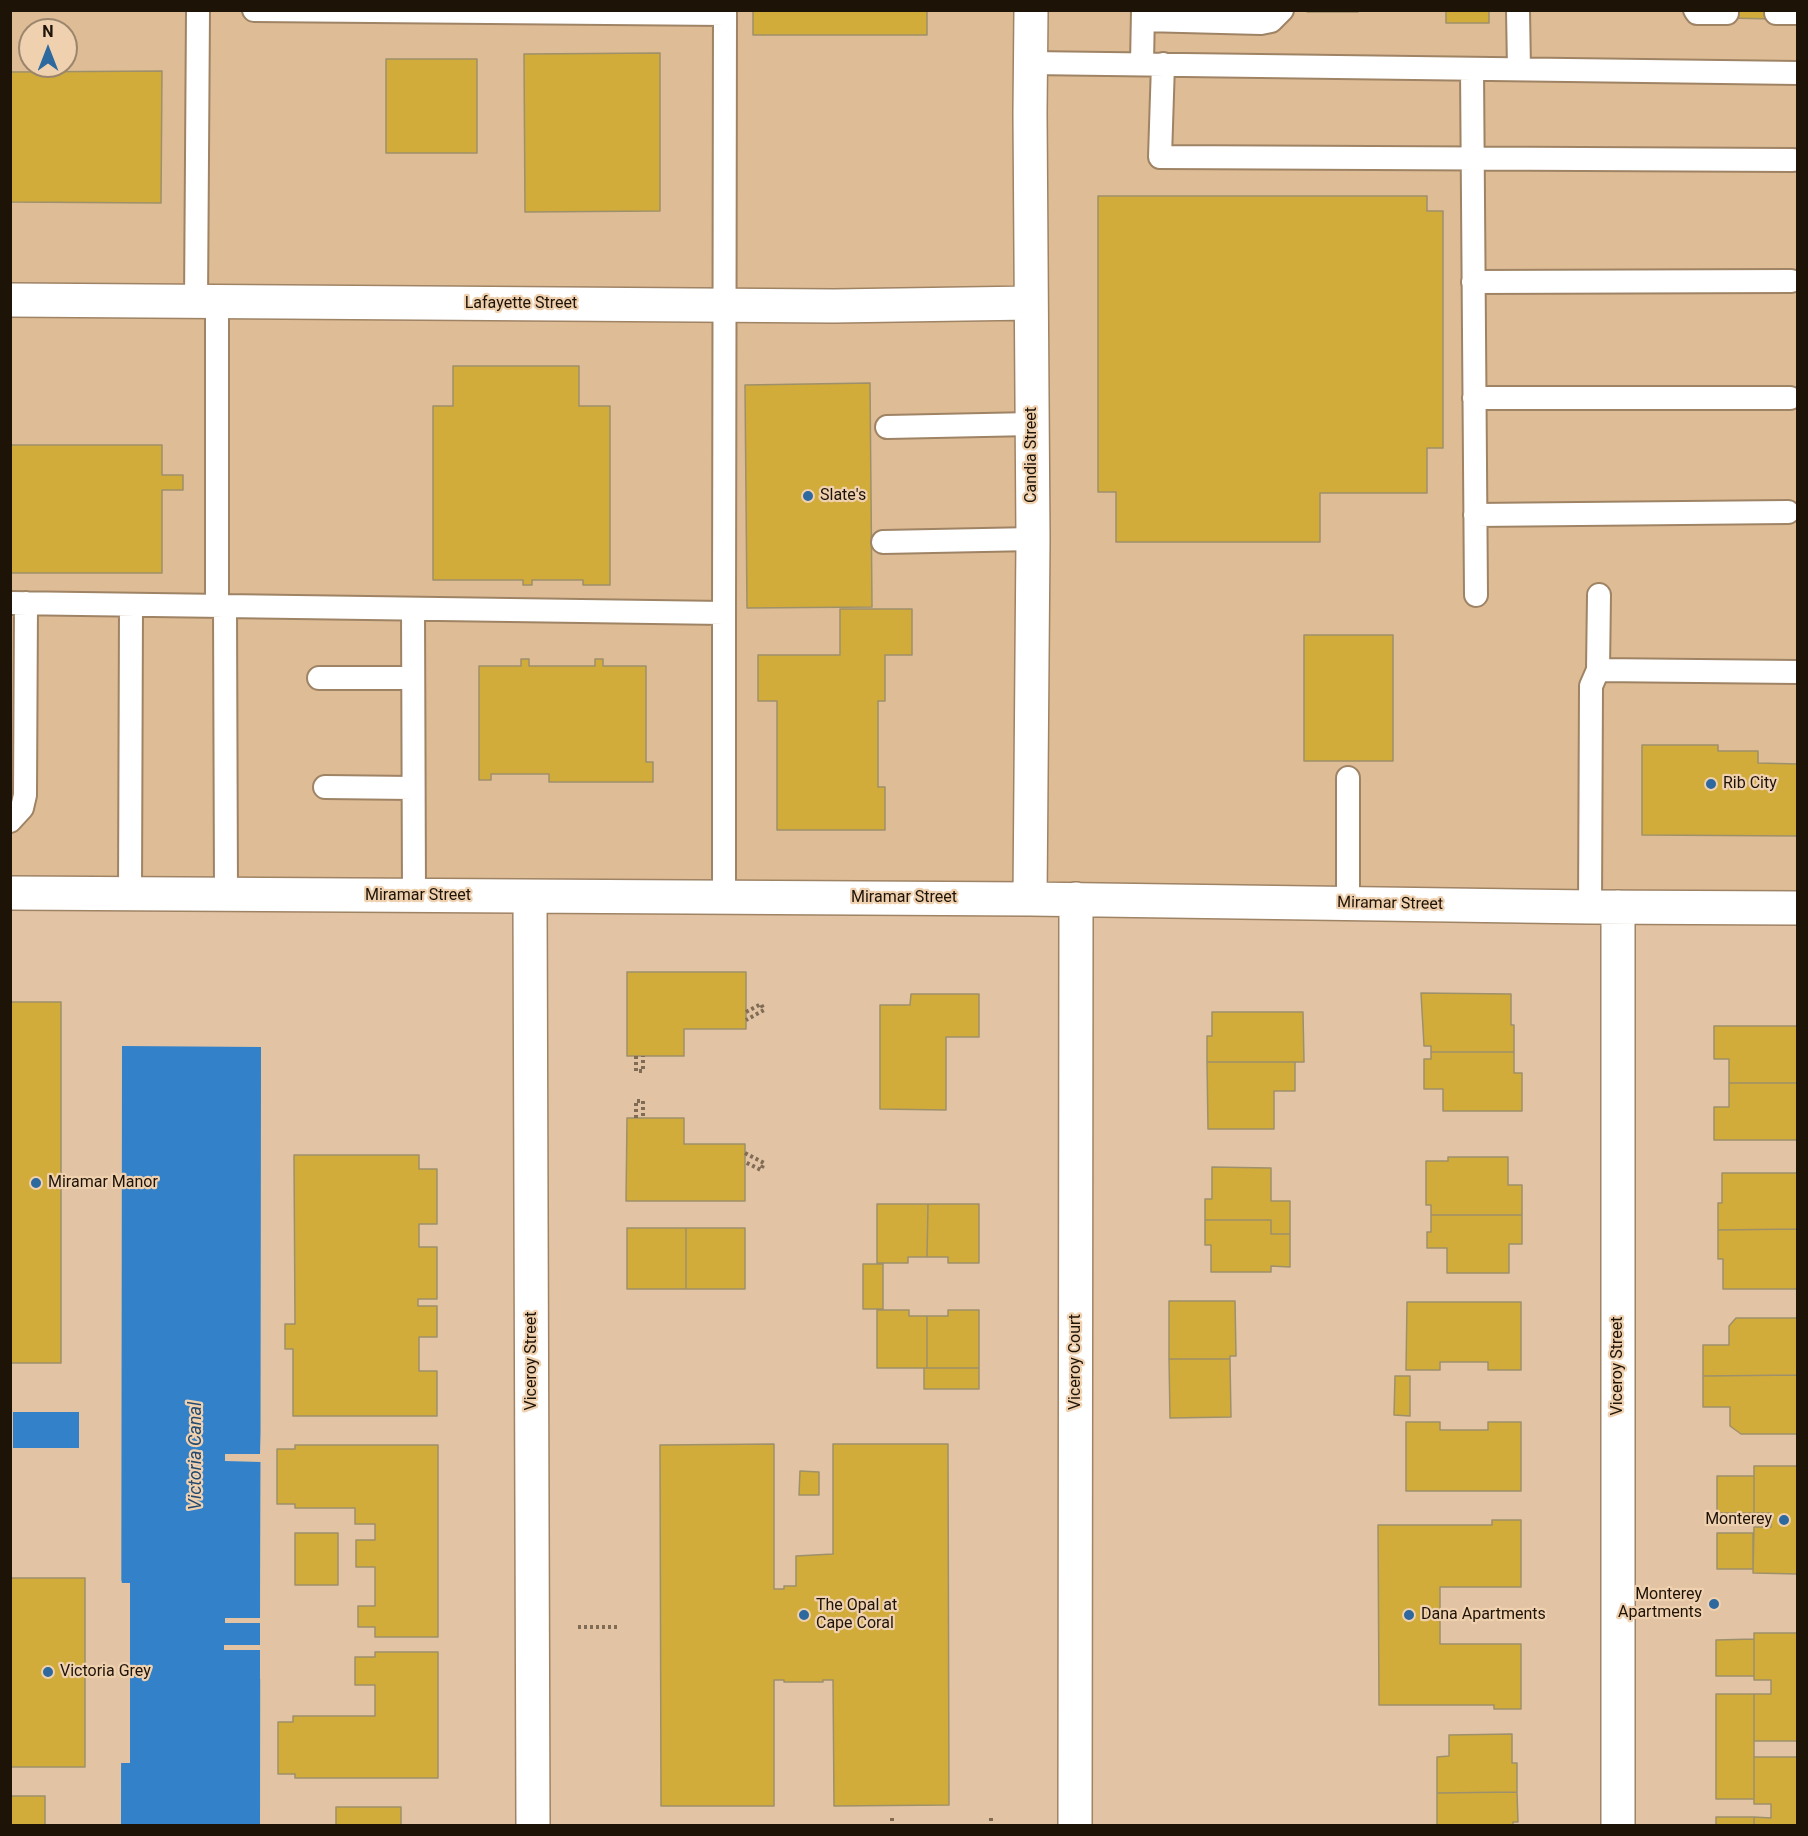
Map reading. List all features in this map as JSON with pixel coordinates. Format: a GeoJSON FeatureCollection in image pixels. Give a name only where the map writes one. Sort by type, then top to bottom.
{"type":"FeatureCollection","features":[{"type":"Feature","properties":{"kind":"street","name":"Candia Street"},"geometry":{"type":"LineString","coordinates":[[1030,898],[1033,539],[1031,10]]}},
{"type":"Feature","properties":{"kind":"street","name":"Lafayette Street"},"geometry":{"type":"LineString","coordinates":[[10,300],[725,306],[1031,303]]}},
{"type":"Feature","properties":{"kind":"street","name":"Miramar Street"},"geometry":{"type":"LineString","coordinates":[[10,893],[1030,898],[1797,908]]}},
{"type":"Feature","properties":{"kind":"street","name":"Viceroy Street"},"geometry":{"type":"LineString","coordinates":[[530,897],[533,1826]]}},
{"type":"Feature","properties":{"kind":"street","name":"Viceroy Court"},"geometry":{"type":"LineString","coordinates":[[1075,1826],[1076,899]]}},
{"type":"Feature","properties":{"kind":"street","name":"Viceroy Street"},"geometry":{"type":"LineString","coordinates":[[1604,907],[1618,1826]]}},
{"type":"Feature","properties":{"kind":"lane"},"geometry":{"type":"LineString","coordinates":[[198,10],[206,302],[221,606],[226,895]]}},
{"type":"Feature","properties":{"kind":"lane"},"geometry":{"type":"LineString","coordinates":[[254,10],[725,12],[724,898]]}},
{"type":"Feature","properties":{"kind":"lane"},"geometry":{"type":"LineString","coordinates":[[1282,10],[1271,21],[1261,22],[1143,15],[1153,64],[1160,157],[1792,160]]}},
{"type":"Feature","properties":{"kind":"lane"},"geometry":{"type":"LineString","coordinates":[[1518,10],[1519,69]]}},
{"type":"Feature","properties":{"kind":"lane"},"geometry":{"type":"LineString","coordinates":[[1695,10],[1697,13],[1727,13]]}},
{"type":"Feature","properties":{"kind":"lane"},"geometry":{"type":"LineString","coordinates":[[1030,63],[1797,73]]}},
{"type":"Feature","properties":{"kind":"lane"},"geometry":{"type":"LineString","coordinates":[[1472,69],[1476,595]]}},
{"type":"Feature","properties":{"kind":"lane"},"geometry":{"type":"LineString","coordinates":[[1473,282],[1791,281]]}},
{"type":"Feature","properties":{"kind":"lane"},"geometry":{"type":"LineString","coordinates":[[1474,398],[1790,398]]}},
{"type":"Feature","properties":{"kind":"lane"},"geometry":{"type":"LineString","coordinates":[[887,427],[1032,424]]}},
{"type":"Feature","properties":{"kind":"lane"},"geometry":{"type":"LineString","coordinates":[[1475,515],[1788,512]]}},
{"type":"Feature","properties":{"kind":"lane"},"geometry":{"type":"LineString","coordinates":[[883,542],[1033,539]]}},
{"type":"Feature","properties":{"kind":"lane"},"geometry":{"type":"LineString","coordinates":[[1599,595],[1598,670],[1591,686],[1604,907]]}},
{"type":"Feature","properties":{"kind":"lane"},"geometry":{"type":"LineString","coordinates":[[10,821],[22,808],[25,795],[18,603],[724,613]]}},
{"type":"Feature","properties":{"kind":"lane"},"geometry":{"type":"LineString","coordinates":[[130,894],[131,605]]}},
{"type":"Feature","properties":{"kind":"lane"},"geometry":{"type":"LineString","coordinates":[[413,609],[414,896]]}},
{"type":"Feature","properties":{"kind":"lane"},"geometry":{"type":"LineString","coordinates":[[1598,670],[1797,672]]}},
{"type":"Feature","properties":{"kind":"lane"},"geometry":{"type":"LineString","coordinates":[[319,678],[413,678]]}},
{"type":"Feature","properties":{"kind":"lane"},"geometry":{"type":"LineString","coordinates":[[1348,778],[1348,903]]}},
{"type":"Feature","properties":{"kind":"lane"},"geometry":{"type":"LineString","coordinates":[[325,788],[413,788]]}},
{"type":"Feature","properties":{"kind":"path"},"geometry":{"type":"LineString","coordinates":[[746,1012],[761,1004],[764,1010],[746,1020]]}},
{"type":"Feature","properties":{"kind":"path"},"geometry":{"type":"LineString","coordinates":[[636,1056],[636,1071],[643,1071],[643,1056]]}},
{"type":"Feature","properties":{"kind":"path"},"geometry":{"type":"LineString","coordinates":[[636,1118],[636,1101],[643,1101],[643,1118]]}},
{"type":"Feature","properties":{"kind":"path"},"geometry":{"type":"LineString","coordinates":[[745,1154],[764,1163],[761,1170],[745,1162]]}},
{"type":"Feature","properties":{"kind":"path"},"geometry":{"type":"LineString","coordinates":[[578,1627],[617,1627]]}},
{"type":"Feature","properties":{"kind":"path"},"geometry":{"type":"LineString","coordinates":[[892,1818],[892,1826]]}},
{"type":"Feature","properties":{"kind":"path"},"geometry":{"type":"LineString","coordinates":[[991,1818],[991,1826]]}},
{"type":"Feature","properties":{"kind":"shaded area"},"geometry":{"type":"Polygon","coordinates":[[[11,11],[1797,11],[1797,914],[1264,911],[11,911],[11,11]]]}},
{"type":"Feature","properties":{"kind":"water","name":"Victoria Canal"},"geometry":{"type":"Polygon","coordinates":[[[122,1046],[261,1047],[260,1825],[121,1826],[122,1046]]]}},
{"type":"Feature","properties":{"kind":"water"},"geometry":{"type":"Polygon","coordinates":[[[13,1412],[79,1412],[79,1448],[13,1448],[13,1412]]]}},
{"type":"Feature","properties":{"kind":"pier"},"geometry":{"type":"Polygon","coordinates":[[[261,1433],[264,1433],[263,1679],[260,1679],[260,1650],[224,1650],[224,1645],[260,1645],[260,1623],[225,1623],[225,1618],[260,1618],[261,1462],[225,1461],[225,1454],[260,1454],[261,1433]]]}},
{"type":"Feature","properties":{"kind":"pier"},"geometry":{"type":"Polygon","coordinates":[[[118,1580],[122,1583],[130,1583],[130,1763],[118,1763],[118,1580]]]}},
{"type":"Feature","properties":{"kind":"building"},"geometry":{"type":"Polygon","coordinates":[[[753,10],[927,10],[927,35],[753,35],[753,10]]]}},
{"type":"Feature","properties":{"kind":"building"},"geometry":{"type":"Polygon","coordinates":[[[1307,10],[1358,10],[1358,12],[1307,12],[1307,10]]]}},
{"type":"Feature","properties":{"kind":"building"},"geometry":{"type":"Polygon","coordinates":[[[1446,10],[1489,10],[1489,23],[1446,23],[1446,10]]]}},
{"type":"Feature","properties":{"kind":"building"},"geometry":{"type":"Polygon","coordinates":[[[1727,10],[1776,10],[1776,19],[1727,18],[1727,10]]]}},
{"type":"Feature","properties":{"kind":"building"},"geometry":{"type":"Polygon","coordinates":[[[660,53],[660,211],[525,212],[524,54],[660,53]]]}},
{"type":"Feature","properties":{"kind":"building"},"geometry":{"type":"Polygon","coordinates":[[[386,59],[477,59],[477,153],[386,153],[386,59]]]}},
{"type":"Feature","properties":{"kind":"building"},"geometry":{"type":"Polygon","coordinates":[[[10,70],[18,72],[18,78],[78,78],[78,72],[162,71],[161,203],[10,202],[10,70]]]}},
{"type":"Feature","properties":{"kind":"building"},"geometry":{"type":"Polygon","coordinates":[[[1098,196],[1427,196],[1427,211],[1443,211],[1443,448],[1427,448],[1427,493],[1320,493],[1320,542],[1116,542],[1116,492],[1098,492],[1098,196]]]}},
{"type":"Feature","properties":{"kind":"building"},"geometry":{"type":"Polygon","coordinates":[[[453,366],[579,366],[579,406],[610,406],[610,585],[583,585],[583,580],[532,580],[532,585],[523,585],[523,580],[433,580],[433,406],[453,406],[453,366]]]}},
{"type":"Feature","properties":{"kind":"building","name":"Slate's"},"geometry":{"type":"Polygon","coordinates":[[[870,383],[872,607],[747,608],[745,385],[870,383]]]}},
{"type":"Feature","properties":{"kind":"building"},"geometry":{"type":"Polygon","coordinates":[[[10,445],[162,445],[162,475],[183,475],[183,490],[162,490],[162,573],[10,573],[10,445]]]}},
{"type":"Feature","properties":{"kind":"building"},"geometry":{"type":"Polygon","coordinates":[[[840,609],[912,609],[912,655],[885,655],[885,701],[878,701],[878,787],[885,787],[885,830],[777,830],[777,701],[758,701],[758,655],[840,655],[840,609]]]}},
{"type":"Feature","properties":{"kind":"building"},"geometry":{"type":"Polygon","coordinates":[[[1304,635],[1393,635],[1393,761],[1304,761],[1304,635]]]}},
{"type":"Feature","properties":{"kind":"building"},"geometry":{"type":"Polygon","coordinates":[[[521,659],[529,659],[529,666],[595,666],[595,659],[603,659],[603,666],[646,666],[646,762],[653,762],[653,782],[549,782],[549,774],[491,774],[491,780],[479,780],[479,666],[521,666],[521,659]]]}},
{"type":"Feature","properties":{"kind":"building"},"geometry":{"type":"Polygon","coordinates":[[[1642,745],[1718,745],[1718,751],[1758,751],[1758,763],[1798,764],[1798,836],[1642,835],[1642,745]]]}},
{"type":"Feature","properties":{"kind":"building"},"geometry":{"type":"Polygon","coordinates":[[[627,972],[746,972],[746,1029],[684,1029],[684,1056],[627,1056],[627,972]]]}},
{"type":"Feature","properties":{"kind":"building"},"geometry":{"type":"Polygon","coordinates":[[[1421,993],[1511,994],[1514,1052],[1431,1052],[1431,1046],[1424,1046],[1421,993]]]}},
{"type":"Feature","properties":{"kind":"building"},"geometry":{"type":"Polygon","coordinates":[[[911,994],[979,994],[979,1037],[946,1037],[946,1110],[880,1109],[880,1005],[910,1005],[911,994]]]}},
{"type":"Feature","properties":{"kind":"building","name":"Miramar Manor"},"geometry":{"type":"Polygon","coordinates":[[[10,1002],[61,1002],[61,1363],[10,1363],[10,1002]]]}},
{"type":"Feature","properties":{"kind":"building"},"geometry":{"type":"Polygon","coordinates":[[[1212,1012],[1303,1012],[1304,1062],[1207,1062],[1207,1036],[1212,1036],[1212,1012]]]}},
{"type":"Feature","properties":{"kind":"building"},"geometry":{"type":"Polygon","coordinates":[[[1714,1026],[1798,1026],[1798,1083],[1729,1083],[1729,1059],[1714,1059],[1714,1026]]]}},
{"type":"Feature","properties":{"kind":"building"},"geometry":{"type":"Polygon","coordinates":[[[1431,1052],[1514,1052],[1514,1073],[1522,1073],[1522,1111],[1443,1111],[1443,1089],[1424,1089],[1424,1059],[1431,1059],[1431,1052]]]}},
{"type":"Feature","properties":{"kind":"building"},"geometry":{"type":"Polygon","coordinates":[[[1207,1062],[1295,1062],[1295,1091],[1274,1091],[1274,1129],[1208,1129],[1207,1062]]]}},
{"type":"Feature","properties":{"kind":"building"},"geometry":{"type":"Polygon","coordinates":[[[1729,1083],[1798,1083],[1798,1140],[1714,1140],[1714,1107],[1729,1107],[1729,1083]]]}},
{"type":"Feature","properties":{"kind":"building"},"geometry":{"type":"Polygon","coordinates":[[[627,1118],[684,1118],[684,1144],[745,1144],[745,1201],[626,1201],[627,1118]]]}},
{"type":"Feature","properties":{"kind":"building"},"geometry":{"type":"Polygon","coordinates":[[[294,1155],[419,1155],[419,1169],[437,1169],[437,1224],[419,1224],[419,1247],[437,1247],[437,1299],[418,1299],[418,1306],[437,1306],[437,1337],[419,1337],[419,1371],[437,1371],[437,1416],[293,1416],[293,1349],[285,1349],[285,1324],[295,1324],[294,1155]]]}},
{"type":"Feature","properties":{"kind":"building"},"geometry":{"type":"Polygon","coordinates":[[[1448,1157],[1508,1157],[1508,1185],[1522,1185],[1522,1215],[1431,1215],[1431,1205],[1426,1205],[1426,1161],[1448,1161],[1448,1157]]]}},
{"type":"Feature","properties":{"kind":"building"},"geometry":{"type":"Polygon","coordinates":[[[1212,1167],[1271,1168],[1271,1201],[1290,1201],[1290,1234],[1271,1234],[1271,1220],[1205,1220],[1205,1199],[1212,1199],[1212,1167]]]}},
{"type":"Feature","properties":{"kind":"building"},"geometry":{"type":"Polygon","coordinates":[[[1722,1173],[1798,1173],[1798,1229],[1718,1230],[1718,1203],[1722,1203],[1722,1173]]]}},
{"type":"Feature","properties":{"kind":"building"},"geometry":{"type":"Polygon","coordinates":[[[877,1204],[928,1204],[927,1257],[908,1257],[908,1263],[877,1263],[877,1204]]]}},
{"type":"Feature","properties":{"kind":"building"},"geometry":{"type":"Polygon","coordinates":[[[928,1204],[979,1204],[979,1263],[948,1263],[948,1257],[927,1257],[928,1204]]]}},
{"type":"Feature","properties":{"kind":"building"},"geometry":{"type":"Polygon","coordinates":[[[1431,1215],[1522,1215],[1522,1244],[1509,1244],[1509,1273],[1447,1273],[1447,1248],[1427,1248],[1427,1232],[1431,1232],[1431,1215]]]}},
{"type":"Feature","properties":{"kind":"building"},"geometry":{"type":"Polygon","coordinates":[[[1205,1220],[1271,1220],[1271,1234],[1290,1234],[1290,1267],[1271,1266],[1271,1272],[1211,1272],[1211,1245],[1205,1245],[1205,1220]]]}},
{"type":"Feature","properties":{"kind":"building"},"geometry":{"type":"Polygon","coordinates":[[[627,1228],[686,1228],[686,1289],[627,1289],[627,1228]]]}},
{"type":"Feature","properties":{"kind":"building"},"geometry":{"type":"Polygon","coordinates":[[[686,1228],[745,1228],[745,1289],[686,1289],[686,1228]]]}},
{"type":"Feature","properties":{"kind":"building"},"geometry":{"type":"Polygon","coordinates":[[[1798,1229],[1798,1289],[1723,1289],[1723,1259],[1718,1259],[1718,1230],[1798,1229]]]}},
{"type":"Feature","properties":{"kind":"building"},"geometry":{"type":"Polygon","coordinates":[[[863,1264],[883,1264],[883,1309],[863,1309],[863,1264]]]}},
{"type":"Feature","properties":{"kind":"building"},"geometry":{"type":"Polygon","coordinates":[[[1169,1301],[1235,1301],[1236,1356],[1230,1356],[1230,1359],[1169,1359],[1169,1301]]]}},
{"type":"Feature","properties":{"kind":"building"},"geometry":{"type":"Polygon","coordinates":[[[1407,1302],[1521,1302],[1521,1370],[1488,1370],[1488,1362],[1440,1362],[1440,1370],[1406,1370],[1407,1302]]]}},
{"type":"Feature","properties":{"kind":"building"},"geometry":{"type":"Polygon","coordinates":[[[877,1310],[909,1310],[909,1316],[927,1316],[927,1368],[877,1368],[877,1310]]]}},
{"type":"Feature","properties":{"kind":"building"},"geometry":{"type":"Polygon","coordinates":[[[948,1310],[979,1310],[979,1368],[927,1368],[927,1316],[948,1316],[948,1310]]]}},
{"type":"Feature","properties":{"kind":"building"},"geometry":{"type":"Polygon","coordinates":[[[1736,1318],[1798,1318],[1798,1375],[1703,1376],[1703,1345],[1729,1345],[1729,1326],[1736,1318]]]}},
{"type":"Feature","properties":{"kind":"building"},"geometry":{"type":"Polygon","coordinates":[[[1169,1359],[1230,1359],[1231,1417],[1170,1418],[1169,1359]]]}},
{"type":"Feature","properties":{"kind":"building"},"geometry":{"type":"Polygon","coordinates":[[[924,1368],[979,1368],[979,1389],[924,1389],[924,1368]]]}},
{"type":"Feature","properties":{"kind":"building"},"geometry":{"type":"Polygon","coordinates":[[[1798,1375],[1798,1434],[1741,1434],[1730,1426],[1730,1407],[1703,1407],[1703,1376],[1798,1375]]]}},
{"type":"Feature","properties":{"kind":"building"},"geometry":{"type":"Polygon","coordinates":[[[1395,1376],[1410,1376],[1410,1416],[1394,1415],[1395,1376]]]}},
{"type":"Feature","properties":{"kind":"building"},"geometry":{"type":"Polygon","coordinates":[[[1406,1422],[1440,1422],[1440,1430],[1488,1430],[1488,1422],[1521,1422],[1521,1491],[1406,1491],[1406,1422]]]}},
{"type":"Feature","properties":{"kind":"building","name":"The Opal at Cape Coral"},"geometry":{"type":"Polygon","coordinates":[[[774,1444],[774,1589],[784,1589],[784,1586],[796,1586],[796,1556],[833,1554],[833,1444],[948,1444],[949,1805],[834,1806],[833,1680],[784,1682],[784,1680],[774,1680],[774,1806],[661,1806],[660,1445],[774,1444]]]}},
{"type":"Feature","properties":{"kind":"building"},"geometry":{"type":"Polygon","coordinates":[[[295,1445],[438,1445],[438,1637],[375,1637],[375,1627],[358,1627],[358,1606],[375,1606],[375,1567],[356,1567],[356,1540],[375,1540],[375,1524],[355,1524],[355,1508],[295,1508],[295,1504],[277,1504],[277,1449],[295,1449],[295,1445]]]}},
{"type":"Feature","properties":{"kind":"building","name":"Monterey"},"geometry":{"type":"Polygon","coordinates":[[[1754,1466],[1798,1466],[1798,1574],[1753,1573],[1754,1527],[1771,1527],[1771,1513],[1754,1513],[1754,1466]]]}},
{"type":"Feature","properties":{"kind":"building"},"geometry":{"type":"Polygon","coordinates":[[[800,1471],[819,1472],[819,1495],[799,1495],[800,1471]]]}},
{"type":"Feature","properties":{"kind":"building"},"geometry":{"type":"Polygon","coordinates":[[[1717,1476],[1754,1476],[1754,1513],[1717,1513],[1717,1476]]]}},
{"type":"Feature","properties":{"kind":"building","name":"Dana Apartments"},"geometry":{"type":"Polygon","coordinates":[[[1492,1520],[1521,1520],[1521,1587],[1440,1587],[1440,1644],[1521,1644],[1521,1709],[1494,1709],[1494,1705],[1379,1705],[1378,1525],[1492,1525],[1492,1520]]]}},
{"type":"Feature","properties":{"kind":"building"},"geometry":{"type":"Polygon","coordinates":[[[295,1533],[338,1533],[338,1585],[295,1585],[295,1533]]]}},
{"type":"Feature","properties":{"kind":"building"},"geometry":{"type":"Polygon","coordinates":[[[1717,1533],[1753,1533],[1753,1569],[1717,1569],[1717,1533]]]}},
{"type":"Feature","properties":{"kind":"building","name":"Victoria Grey"},"geometry":{"type":"Polygon","coordinates":[[[10,1578],[85,1578],[85,1767],[10,1767],[10,1578]]]}},
{"type":"Feature","properties":{"kind":"building"},"geometry":{"type":"Polygon","coordinates":[[[1754,1633],[1798,1633],[1798,1741],[1754,1741],[1754,1694],[1771,1694],[1771,1680],[1754,1680],[1754,1633]]]}},
{"type":"Feature","properties":{"kind":"building"},"geometry":{"type":"Polygon","coordinates":[[[1754,1639],[1754,1676],[1716,1676],[1716,1640],[1754,1639]]]}},
{"type":"Feature","properties":{"kind":"building"},"geometry":{"type":"Polygon","coordinates":[[[375,1652],[438,1652],[438,1778],[295,1778],[295,1774],[278,1774],[278,1722],[293,1722],[293,1716],[375,1716],[375,1685],[355,1685],[355,1657],[375,1657],[375,1652]]]}},
{"type":"Feature","properties":{"kind":"building"},"geometry":{"type":"Polygon","coordinates":[[[1716,1694],[1754,1694],[1754,1799],[1716,1799],[1716,1694]]]}},
{"type":"Feature","properties":{"kind":"building"},"geometry":{"type":"Polygon","coordinates":[[[1512,1734],[1512,1763],[1517,1763],[1517,1792],[1437,1793],[1437,1757],[1449,1756],[1449,1735],[1512,1734]]]}},
{"type":"Feature","properties":{"kind":"building"},"geometry":{"type":"Polygon","coordinates":[[[1754,1757],[1798,1757],[1798,1826],[1754,1826],[1754,1817],[1771,1818],[1771,1804],[1754,1804],[1754,1757]]]}},
{"type":"Feature","properties":{"kind":"building"},"geometry":{"type":"Polygon","coordinates":[[[1517,1792],[1518,1822],[1513,1822],[1513,1826],[1437,1826],[1437,1793],[1517,1792]]]}},
{"type":"Feature","properties":{"kind":"building"},"geometry":{"type":"Polygon","coordinates":[[[10,1796],[45,1796],[45,1826],[10,1826],[10,1796]]]}},
{"type":"Feature","properties":{"kind":"building"},"geometry":{"type":"Polygon","coordinates":[[[336,1807],[401,1807],[401,1826],[336,1826],[336,1807]]]}},
{"type":"Feature","properties":{"kind":"building"},"geometry":{"type":"Polygon","coordinates":[[[1716,1817],[1754,1817],[1754,1826],[1716,1826],[1716,1817]]]}},
{"type":"Feature","properties":{"kind":"place","name":"Slate's"},"geometry":{"type":"Point","coordinates":[808,496]}},
{"type":"Feature","properties":{"kind":"place","name":"Rib City"},"geometry":{"type":"Point","coordinates":[1711,784]}},
{"type":"Feature","properties":{"kind":"place","name":"Miramar Manor"},"geometry":{"type":"Point","coordinates":[36,1183]}},
{"type":"Feature","properties":{"kind":"place","name":"Monterey"},"geometry":{"type":"Point","coordinates":[1784,1520]}},
{"type":"Feature","properties":{"kind":"place","name":"Monterey Apartments"},"geometry":{"type":"Point","coordinates":[1714,1604]}},
{"type":"Feature","properties":{"kind":"place","name":"The Opal at Cape Coral"},"geometry":{"type":"Point","coordinates":[804,1615]}},
{"type":"Feature","properties":{"kind":"place","name":"Dana Apartments"},"geometry":{"type":"Point","coordinates":[1409,1615]}},
{"type":"Feature","properties":{"kind":"place","name":"Victoria Grey"},"geometry":{"type":"Point","coordinates":[48,1672]}}]}
